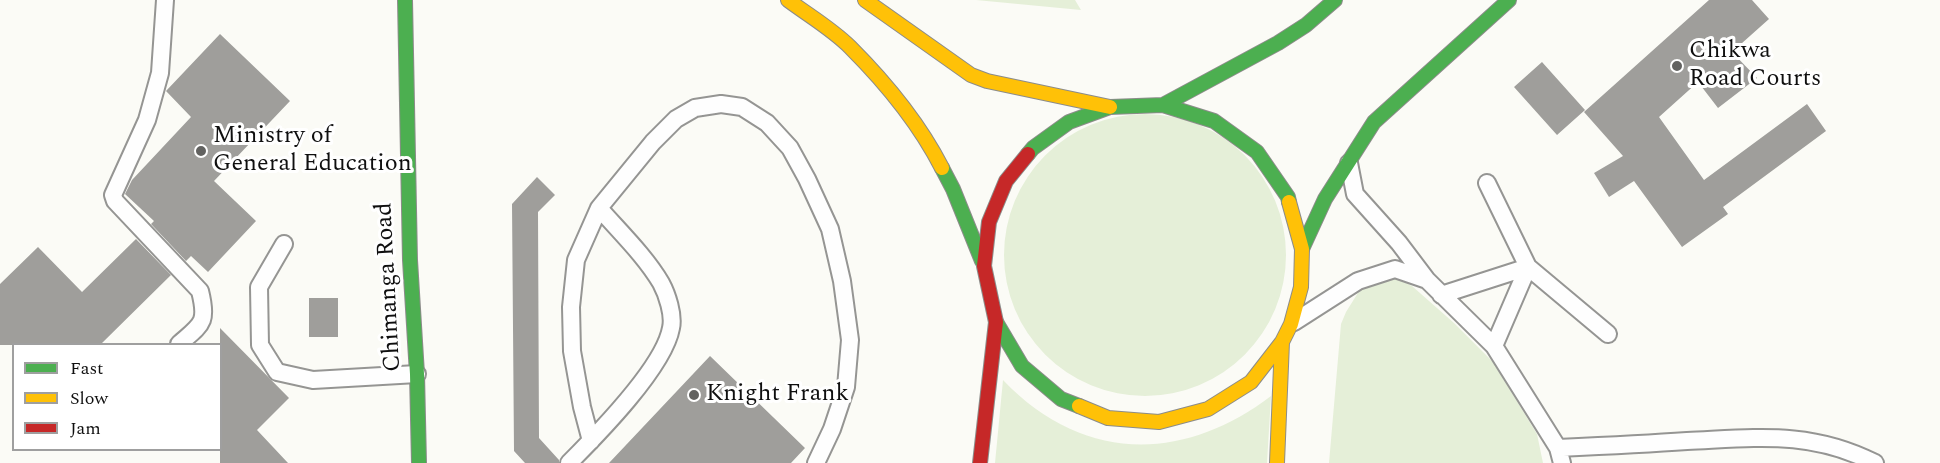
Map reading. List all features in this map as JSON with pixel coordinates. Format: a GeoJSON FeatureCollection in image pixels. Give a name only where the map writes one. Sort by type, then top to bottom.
{"type":"FeatureCollection","features":[{"type":"Feature","properties":{"kind":"main road","name":"Chimanga Road"},"geometry":{"type":"LineString","coordinates":[[405,0],[410,260],[417,374],[419,463]]}},
{"type":"Feature","properties":{"kind":"main road"},"geometry":{"type":"LineString","coordinates":[[788,0],[849,46],[901,104],[932,149],[953,189],[984,266],[996,322],[1022,366],[1061,399],[1108,418],[1159,422],[1208,410],[1251,382],[1282,342],[1291,324],[1301,287],[1302,249],[1288,197],[1257,152],[1214,121],[1163,105],[1110,107],[987,81],[970,75],[865,0]]}},
{"type":"Feature","properties":{"kind":"main road"},"geometry":{"type":"LineString","coordinates":[[1163,105],[1278,43],[1306,25],[1335,0]]}},
{"type":"Feature","properties":{"kind":"main road"},"geometry":{"type":"LineString","coordinates":[[1302,249],[1325,199],[1374,122],[1509,0]]}},
{"type":"Feature","properties":{"kind":"main road"},"geometry":{"type":"LineString","coordinates":[[984,266],[989,222],[1006,181],[1033,148],[1069,122],[1110,107]]}},
{"type":"Feature","properties":{"kind":"main road"},"geometry":{"type":"LineString","coordinates":[[980,463],[996,322]]}},
{"type":"Feature","properties":{"kind":"main road"},"geometry":{"type":"LineString","coordinates":[[1277,463],[1282,342]]}},
{"type":"Feature","properties":{"kind":"lane"},"geometry":{"type":"LineString","coordinates":[[165,0],[160,73],[147,120],[113,195],[115,201],[200,291],[205,309],[201,325],[181,343]]}},
{"type":"Feature","properties":{"kind":"lane"},"geometry":{"type":"LineString","coordinates":[[591,441],[572,351],[571,307],[576,260],[599,208],[668,126],[695,108],[721,104],[742,107],[767,123],[790,148],[830,229],[842,281],[850,340],[846,387],[832,429],[816,463]]}},
{"type":"Feature","properties":{"kind":"lane"},"geometry":{"type":"LineString","coordinates":[[1349,161],[1355,194],[1399,243],[1427,280],[1494,346],[1560,456],[1777,436],[1813,441],[1842,449],[1875,463]]}},
{"type":"Feature","properties":{"kind":"lane"},"geometry":{"type":"LineString","coordinates":[[1487,183],[1528,267],[1608,334]]}},
{"type":"Feature","properties":{"kind":"lane"},"geometry":{"type":"LineString","coordinates":[[569,463],[637,388],[662,352],[672,327],[670,309],[661,284],[599,208]]}},
{"type":"Feature","properties":{"kind":"lane"},"geometry":{"type":"LineString","coordinates":[[284,244],[259,287],[260,345],[277,372],[313,380],[417,374]]}},
{"type":"Feature","properties":{"kind":"lane"},"geometry":{"type":"LineString","coordinates":[[1441,295],[1528,267]]}},
{"type":"Feature","properties":{"kind":"lane"},"geometry":{"type":"LineString","coordinates":[[1494,346],[1528,267]]}},
{"type":"Feature","properties":{"kind":"lane"},"geometry":{"type":"LineString","coordinates":[[1291,324],[1358,281],[1395,269],[1427,280]]}},
{"type":"Feature","properties":{"kind":"green space"},"geometry":{"type":"Polygon","coordinates":[[[976,0],[1075,0],[1081,10],[976,0]]]}},
{"type":"Feature","properties":{"kind":"green space"},"geometry":{"type":"Polygon","coordinates":[[[1145,114],[1172,117],[1199,125],[1223,138],[1245,155],[1262,177],[1275,201],[1283,228],[1286,255],[1283,282],[1275,309],[1262,333],[1245,355],[1223,372],[1199,385],[1172,393],[1145,396],[1118,393],[1091,385],[1067,372],[1045,355],[1028,333],[1015,309],[1007,282],[1004,255],[1007,228],[1015,201],[1028,177],[1045,155],[1067,138],[1091,125],[1118,117],[1145,114]]]}},
{"type":"Feature","properties":{"kind":"green space"},"geometry":{"type":"Polygon","coordinates":[[[1385,276],[1399,279],[1412,286],[1493,362],[1537,434],[1543,463],[1329,463],[1341,324],[1361,288],[1385,276]]]}},
{"type":"Feature","properties":{"kind":"green space"},"geometry":{"type":"Polygon","coordinates":[[[1003,380],[1034,407],[1066,427],[1099,439],[1134,444],[1168,442],[1203,433],[1237,418],[1271,396],[1267,463],[995,463],[1003,380]]]}},
{"type":"Feature","properties":{"kind":"building"},"geometry":{"type":"Polygon","coordinates":[[[1709,0],[1752,0],[1769,19],[1732,52],[1757,78],[1718,108],[1698,82],[1659,117],[1704,180],[1807,104],[1826,131],[1723,207],[1728,214],[1682,247],[1634,181],[1609,197],[1594,173],[1623,156],[1584,112],[1709,0]]]}},
{"type":"Feature","properties":{"kind":"building","name":"Ministry of General Education"},"geometry":{"type":"Polygon","coordinates":[[[220,34],[290,101],[214,181],[256,221],[208,272],[191,256],[186,261],[151,224],[154,221],[125,194],[132,180],[191,117],[166,91],[220,34]]]}},
{"type":"Feature","properties":{"kind":"building"},"geometry":{"type":"Polygon","coordinates":[[[1542,62],[1585,110],[1557,135],[1514,87],[1542,62]]]}},
{"type":"Feature","properties":{"kind":"building"},"geometry":{"type":"Polygon","coordinates":[[[537,177],[555,195],[538,212],[539,438],[559,460],[559,463],[525,463],[514,451],[512,204],[537,177]]]}},
{"type":"Feature","properties":{"kind":"building"},"geometry":{"type":"Polygon","coordinates":[[[136,239],[171,275],[102,343],[0,345],[0,284],[38,247],[82,292],[136,239]]]}},
{"type":"Feature","properties":{"kind":"building"},"geometry":{"type":"Polygon","coordinates":[[[309,298],[338,298],[338,337],[309,337],[309,298]]]}},
{"type":"Feature","properties":{"kind":"building"},"geometry":{"type":"Polygon","coordinates":[[[220,328],[289,398],[257,430],[288,463],[220,463],[222,343],[220,343],[220,328]]]}},
{"type":"Feature","properties":{"kind":"building"},"geometry":{"type":"Polygon","coordinates":[[[710,356],[805,448],[791,463],[609,463],[710,356]]]}},
{"type":"Feature","properties":{"kind":"traffic: fast"},"geometry":{"type":"LineString","coordinates":[[405,0],[410,260],[417,374],[419,463]]}},
{"type":"Feature","properties":{"kind":"traffic: fast"},"geometry":{"type":"LineString","coordinates":[[1163,105],[1278,43],[1306,25],[1335,0]]}},
{"type":"Feature","properties":{"kind":"traffic: fast"},"geometry":{"type":"LineString","coordinates":[[1302,249],[1325,199],[1374,122],[1509,0]]}},
{"type":"Feature","properties":{"kind":"traffic: fast"},"geometry":{"type":"LineString","coordinates":[[1028,154],[1069,122],[1110,107],[1163,105],[1214,121],[1257,152],[1288,197],[1289,202]]}},
{"type":"Feature","properties":{"kind":"traffic: fast"},"geometry":{"type":"LineString","coordinates":[[942,168],[953,189],[982,261]]}},
{"type":"Feature","properties":{"kind":"traffic: fast"},"geometry":{"type":"LineString","coordinates":[[996,322],[1022,366],[1061,399],[1079,406]]}},
{"type":"Feature","properties":{"kind":"traffic: slow"},"geometry":{"type":"LineString","coordinates":[[788,0],[843,40],[876,75],[912,119],[942,168]]}},
{"type":"Feature","properties":{"kind":"traffic: slow"},"geometry":{"type":"LineString","coordinates":[[865,0],[971,75],[987,81],[1110,107]]}},
{"type":"Feature","properties":{"kind":"traffic: slow"},"geometry":{"type":"LineString","coordinates":[[1079,406],[1108,418],[1159,422],[1208,409],[1251,382],[1282,342],[1291,324],[1301,287],[1302,249],[1289,202]]}},
{"type":"Feature","properties":{"kind":"traffic: slow"},"geometry":{"type":"LineString","coordinates":[[1277,463],[1282,342]]}},
{"type":"Feature","properties":{"kind":"traffic: jam"},"geometry":{"type":"LineString","coordinates":[[980,463],[996,322],[984,266],[989,222],[1006,181],[1028,154]]}},
{"type":"Feature","properties":{"kind":"place","name":"Chikwa Road Courts"},"geometry":{"type":"Point","coordinates":[1677,66]}},
{"type":"Feature","properties":{"kind":"place","name":"Ministry of General Education"},"geometry":{"type":"Point","coordinates":[201,151]}},
{"type":"Feature","properties":{"kind":"place","name":"Knight Frank"},"geometry":{"type":"Point","coordinates":[694,395]}}]}
